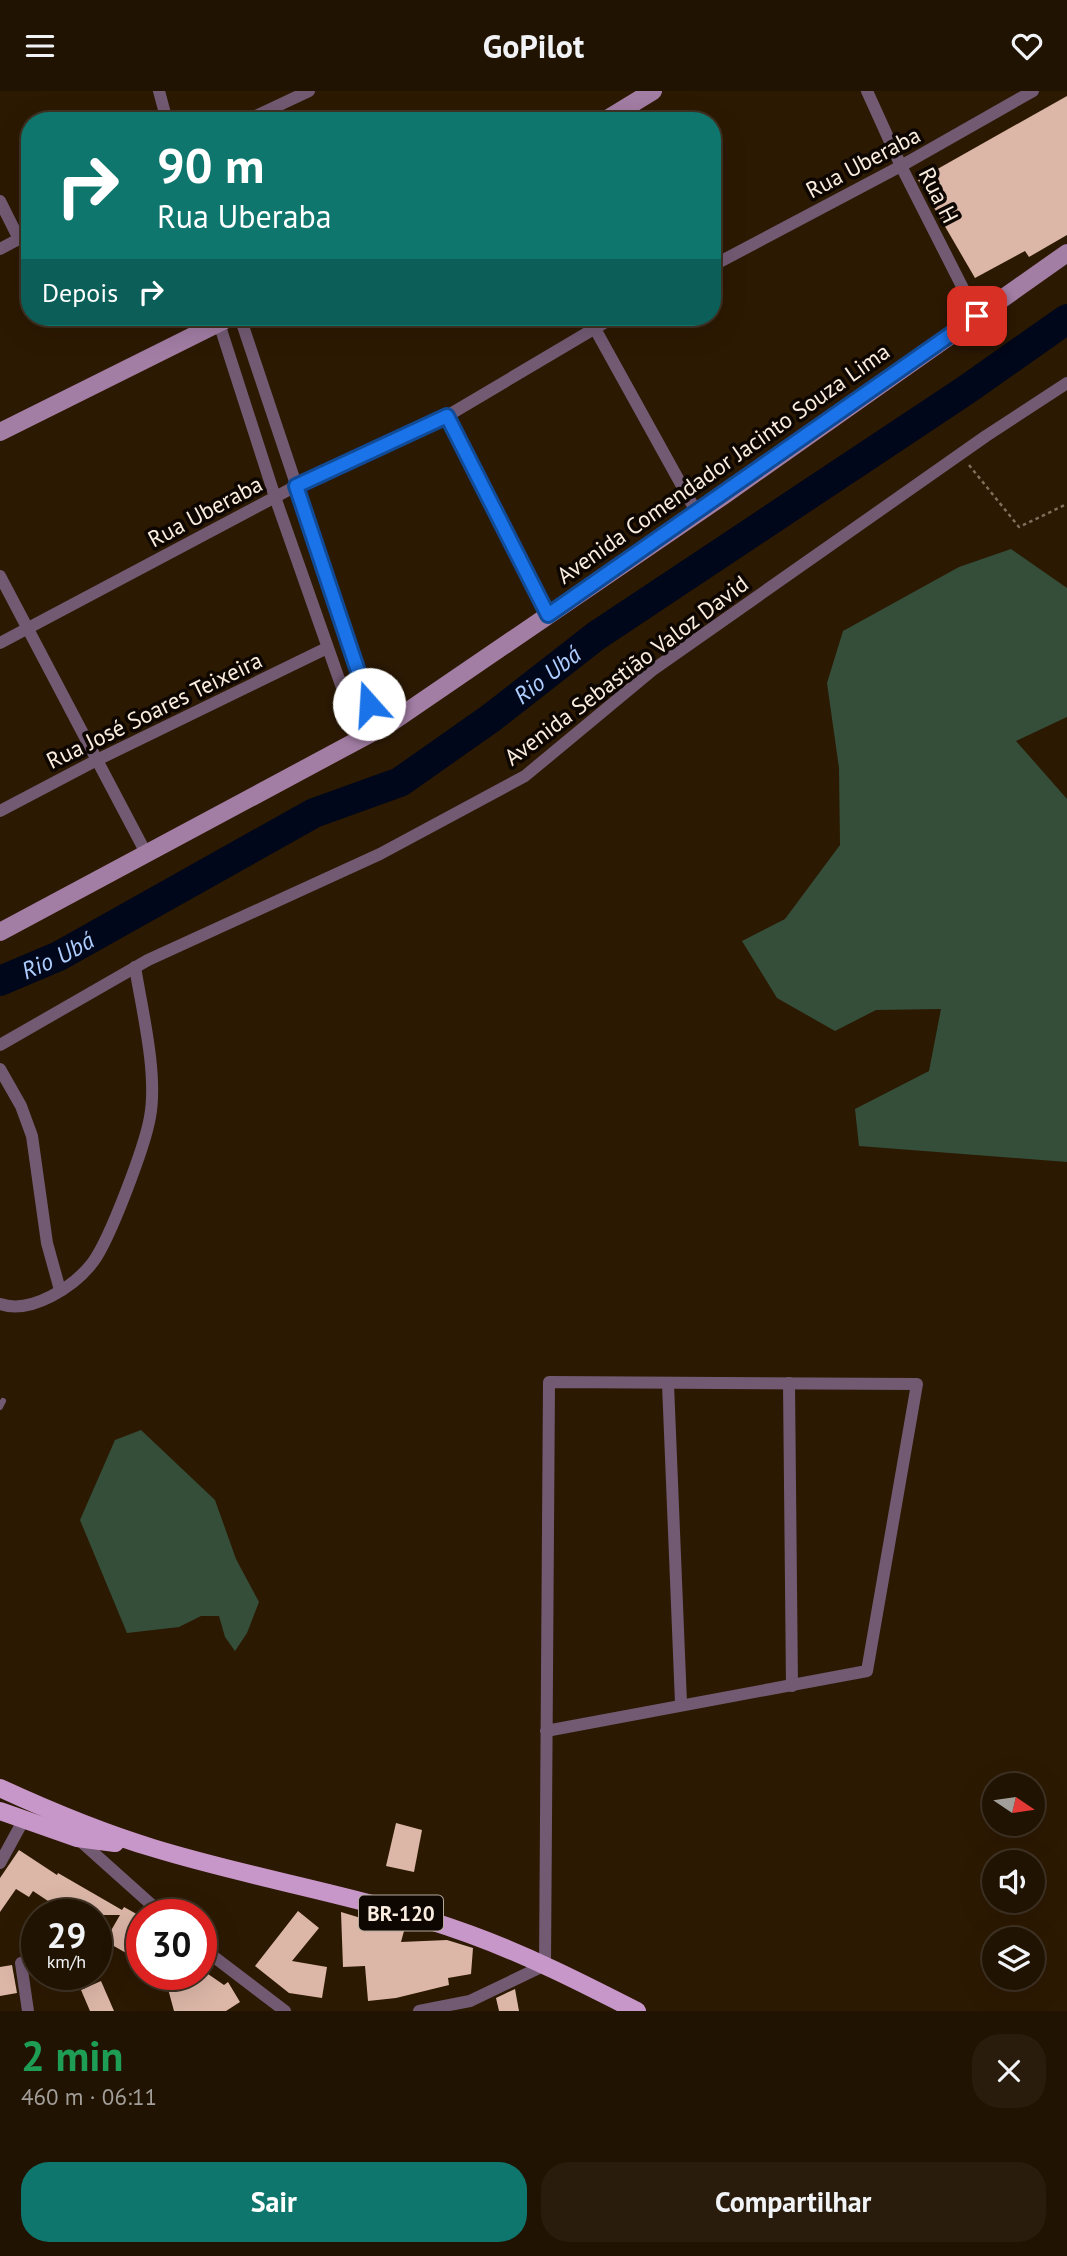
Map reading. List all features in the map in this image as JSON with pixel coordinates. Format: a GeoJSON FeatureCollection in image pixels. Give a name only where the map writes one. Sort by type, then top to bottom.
{"type":"FeatureCollection","features":[{"type":"Feature","properties":{"kind":"main road","name":"BR-120"},"geometry":{"type":"LineString","coordinates":[[0,1788],[60,1815],[153,1848],[468,1933],[545,1965],[637,2011]]}},
{"type":"Feature","properties":{"kind":"main road","name":"BR-120"},"geometry":{"type":"LineString","coordinates":[[0,1811],[77,1838],[153,1848]]}},
{"type":"Feature","properties":{"kind":"street"},"geometry":{"type":"LineString","coordinates":[[159,91],[165,112]]}},
{"type":"Feature","properties":{"kind":"street"},"geometry":{"type":"LineString","coordinates":[[264,112],[309,91]]}},
{"type":"Feature","properties":{"kind":"street"},"geometry":{"type":"LineString","coordinates":[[619,112],[653,91]]}},
{"type":"Feature","properties":{"kind":"street","name":"Rua H"},"geometry":{"type":"LineString","coordinates":[[867,91],[901,166],[977,316]]}},
{"type":"Feature","properties":{"kind":"street","name":"Rua Uberaba"},"geometry":{"type":"LineString","coordinates":[[721,261],[901,166],[1033,91]]}},
{"type":"Feature","properties":{"kind":"street"},"geometry":{"type":"LineString","coordinates":[[0,201],[21,230]]}},
{"type":"Feature","properties":{"kind":"street"},"geometry":{"type":"LineString","coordinates":[[0,249],[21,238]]}},
{"type":"Feature","properties":{"kind":"street","name":"Avenida Comendador Jacinto Souza Lima"},"geometry":{"type":"LineString","coordinates":[[0,932],[378,729],[697,513],[1067,253]]}},
{"type":"Feature","properties":{"kind":"street"},"geometry":{"type":"LineString","coordinates":[[0,432],[208,326]]}},
{"type":"Feature","properties":{"kind":"street"},"geometry":{"type":"LineString","coordinates":[[224,326],[275,498],[360,739]]}},
{"type":"Feature","properties":{"kind":"street"},"geometry":{"type":"LineString","coordinates":[[243,326],[378,729]]}},
{"type":"Feature","properties":{"kind":"street"},"geometry":{"type":"LineString","coordinates":[[594,327],[697,513]]}},
{"type":"Feature","properties":{"kind":"street","name":"Rua Uberaba"},"geometry":{"type":"LineString","coordinates":[[0,643],[296,486],[447,416],[594,327]]}},
{"type":"Feature","properties":{"kind":"street","name":"Avenida Sebastião Valoz David"},"geometry":{"type":"LineString","coordinates":[[0,1045],[135,967],[380,854],[525,776],[654,669],[960,454],[1067,383]]}},
{"type":"Feature","properties":{"kind":"street"},"geometry":{"type":"LineString","coordinates":[[447,416],[548,615]]}},
{"type":"Feature","properties":{"kind":"street"},"geometry":{"type":"LineString","coordinates":[[0,576],[146,853]]}},
{"type":"Feature","properties":{"kind":"street","name":"Rua José Soares Teixeira"},"geometry":{"type":"LineString","coordinates":[[0,811],[97,760],[327,648]]}},
{"type":"Feature","properties":{"kind":"street"},"geometry":{"type":"LineString","coordinates":[[0,1304],[27,1305],[60,1290],[93,1261],[124,1193],[150,1116],[149,1057],[135,967]]}},
{"type":"Feature","properties":{"kind":"street"},"geometry":{"type":"LineString","coordinates":[[0,1069],[21,1105],[32,1136],[47,1243],[60,1290]]}},
{"type":"Feature","properties":{"kind":"street"},"geometry":{"type":"LineString","coordinates":[[419,2011],[470,2001],[545,1965],[549,1382],[916,1384],[867,1671],[681,1703],[547,1731]]}},
{"type":"Feature","properties":{"kind":"street"},"geometry":{"type":"LineString","coordinates":[[789,1383],[792,1686]]}},
{"type":"Feature","properties":{"kind":"street"},"geometry":{"type":"LineString","coordinates":[[668,1384],[681,1703]]}},
{"type":"Feature","properties":{"kind":"street"},"geometry":{"type":"LineString","coordinates":[[60,1815],[77,1838],[145,1899]]}},
{"type":"Feature","properties":{"kind":"street"},"geometry":{"type":"LineString","coordinates":[[0,1863],[23,1821]]}},
{"type":"Feature","properties":{"kind":"street"},"geometry":{"type":"LineString","coordinates":[[217,1959],[285,2011]]}},
{"type":"Feature","properties":{"kind":"street"},"geometry":{"type":"LineString","coordinates":[[25,1990],[28,2011]]}},
{"type":"Feature","properties":{"kind":"path"},"geometry":{"type":"LineString","coordinates":[[960,454],[1019,527],[1067,504]]}},
{"type":"Feature","properties":{"kind":"green space"},"geometry":{"type":"Polygon","coordinates":[[[1011,549],[1067,588],[1067,717],[1016,741],[1067,799],[1067,1162],[859,1146],[855,1109],[929,1071],[941,1009],[876,1010],[835,1031],[777,998],[742,941],[785,919],[840,845],[839,768],[827,683],[843,631],[959,567],[1011,549]]]}},
{"type":"Feature","properties":{"kind":"green space"},"geometry":{"type":"Polygon","coordinates":[[[141,1430],[215,1500],[236,1559],[259,1602],[247,1633],[235,1651],[225,1637],[219,1616],[201,1616],[179,1627],[127,1633],[80,1520],[115,1440],[141,1430]]]}},
{"type":"Feature","properties":{"kind":"building"},"geometry":{"type":"Polygon","coordinates":[[[1067,96],[1067,235],[1029,257],[1025,251],[975,278],[918,180],[1067,96]]]}},
{"type":"Feature","properties":{"kind":"building"},"geometry":{"type":"Polygon","coordinates":[[[396,1823],[422,1830],[414,1872],[386,1866],[396,1823]]]}},
{"type":"Feature","properties":{"kind":"building"},"geometry":{"type":"Polygon","coordinates":[[[19,1850],[57,1875],[58,1873],[103,1899],[45,1899],[33,1891],[29,1897],[16,1889],[0,1912],[0,1878],[19,1850]]]}},
{"type":"Feature","properties":{"kind":"building"},"geometry":{"type":"Polygon","coordinates":[[[112,1904],[122,1910],[126,1908],[126,1953],[112,1945],[112,1929],[120,1915],[112,1915],[112,1904]]]}},
{"type":"Feature","properties":{"kind":"building"},"geometry":{"type":"Polygon","coordinates":[[[298,1911],[319,1928],[292,1961],[327,1967],[322,1998],[289,1993],[255,1966],[298,1911]]]}},
{"type":"Feature","properties":{"kind":"building"},"geometry":{"type":"Polygon","coordinates":[[[341,1912],[404,1931],[401,1942],[447,1940],[473,1948],[471,1974],[448,1978],[449,1985],[396,1998],[368,2001],[365,1966],[343,1967],[341,1912]]]}},
{"type":"Feature","properties":{"kind":"building"},"geometry":{"type":"Polygon","coordinates":[[[12,1965],[17,1993],[0,1996],[0,1967],[12,1965]]]}},
{"type":"Feature","properties":{"kind":"building"},"geometry":{"type":"Polygon","coordinates":[[[217,1980],[224,1985],[228,1982],[240,2002],[226,2011],[174,2011],[168,1990],[217,1990],[217,1980]]]}},
{"type":"Feature","properties":{"kind":"building"},"geometry":{"type":"Polygon","coordinates":[[[515,1989],[519,2011],[499,2011],[496,1998],[515,1989]]]}},
{"type":"Feature","properties":{"kind":"building"},"geometry":{"type":"Polygon","coordinates":[[[81,1990],[105,1990],[114,2011],[90,2011],[81,1990]]]}},
{"type":"Feature","properties":{"kind":"waterway","name":"Rio Ubá"},"geometry":{"type":"LineString","coordinates":[[0,981],[59,956],[314,813],[400,782],[491,718],[596,636],[966,390],[1067,319]]}},
{"type":"Feature","properties":{"kind":"route"},"geometry":{"type":"LineString","coordinates":[[369,704],[296,486],[447,416],[548,615],[723,496],[977,316]]}}]}
